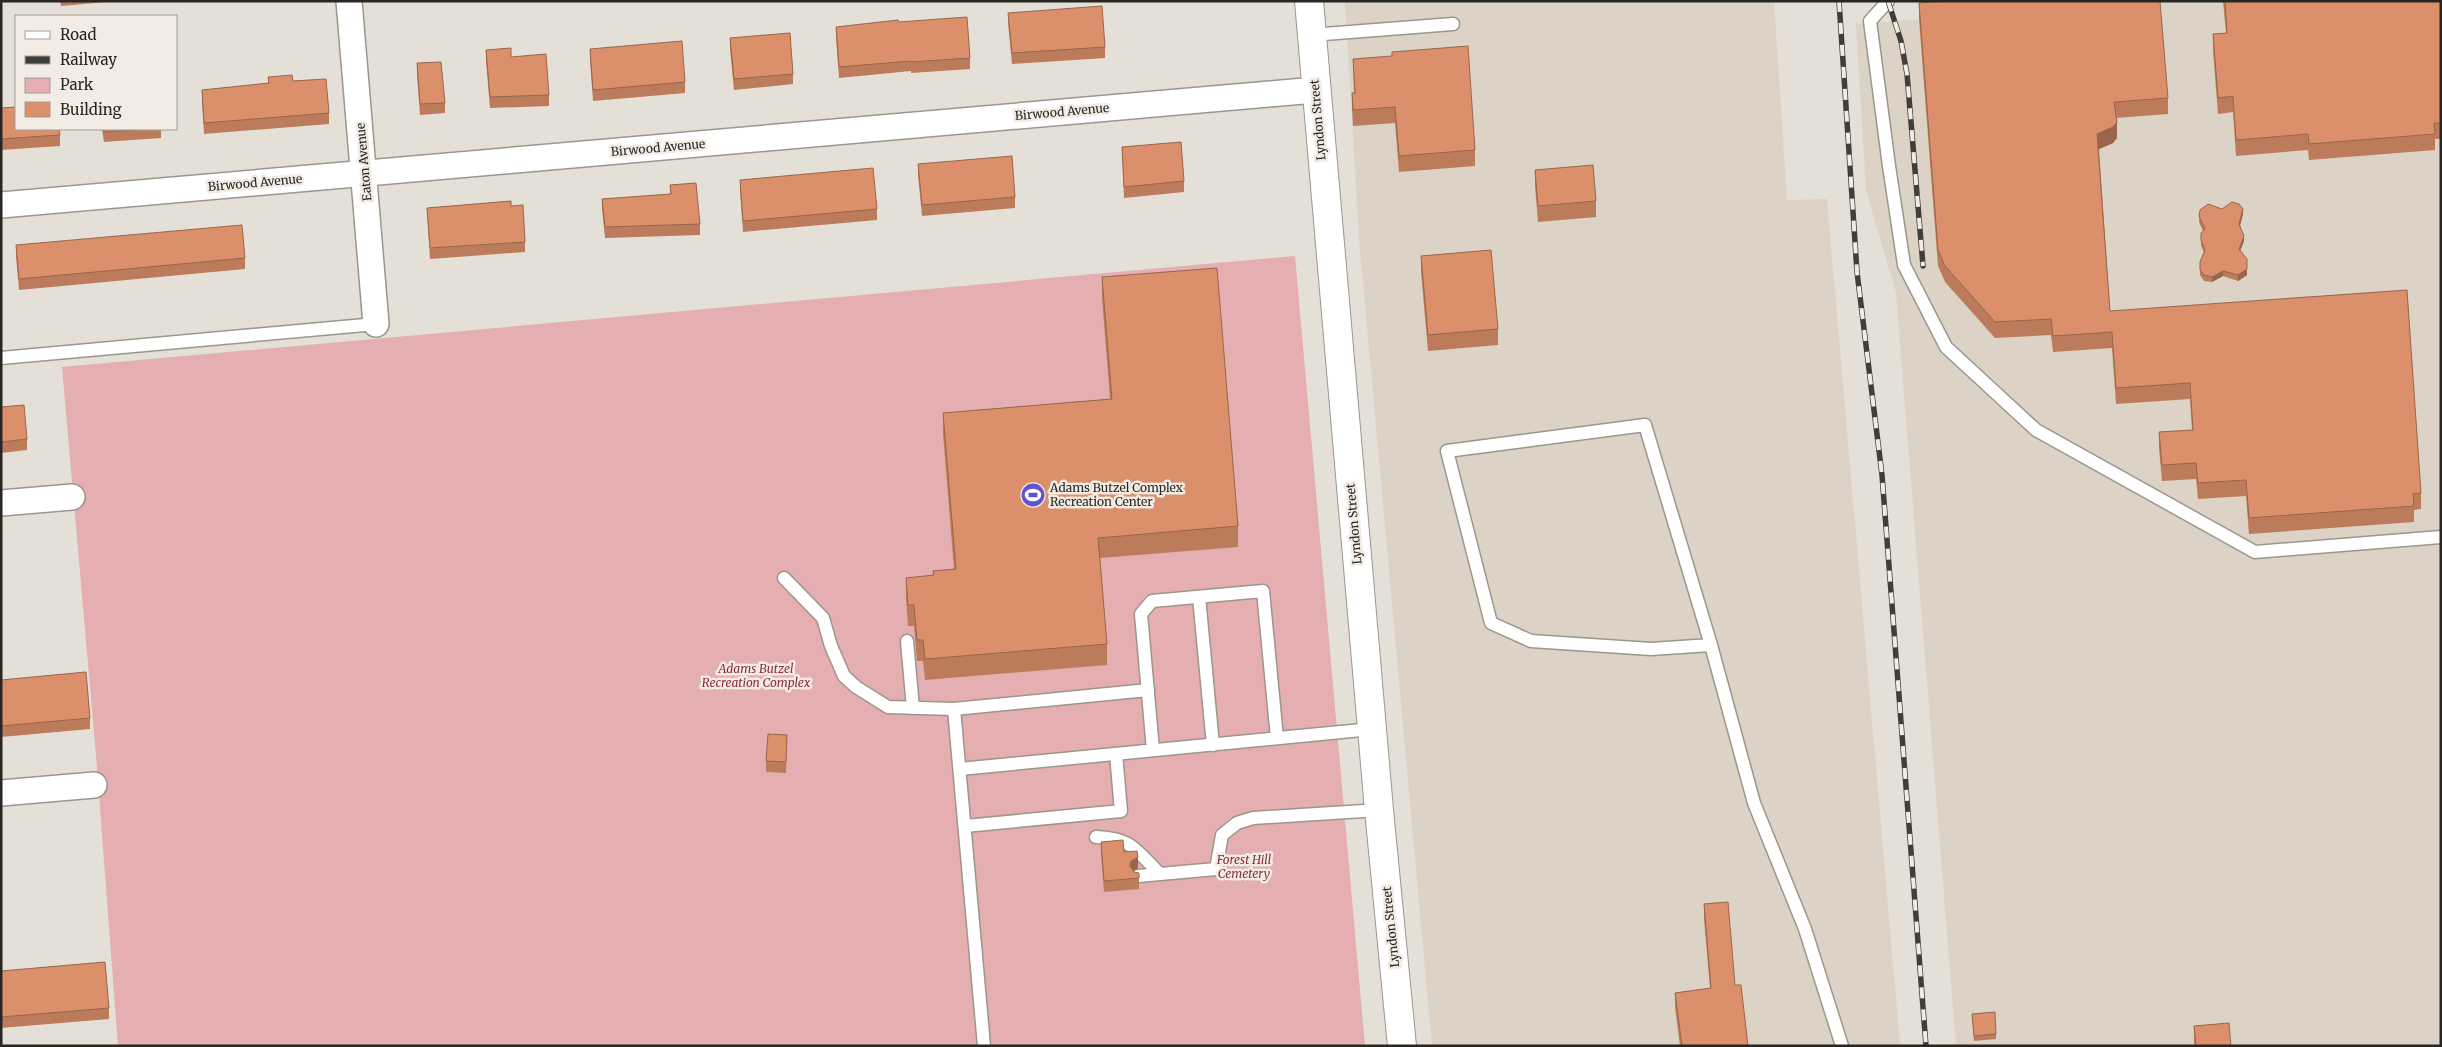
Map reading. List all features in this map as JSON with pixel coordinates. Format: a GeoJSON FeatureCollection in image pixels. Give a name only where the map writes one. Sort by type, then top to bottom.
{"type":"FeatureCollection","features":[{"type":"Feature","properties":{"kind":"street","name":"Eaton Avenue"},"geometry":{"type":"LineString","coordinates":[[349,1],[365,174],[376,324]]}},
{"type":"Feature","properties":{"kind":"street","name":"Lyndon Street"},"geometry":{"type":"LineString","coordinates":[[1309,1],[1315,90],[1379,810],[1402,1046]]}},
{"type":"Feature","properties":{"kind":"street","name":"Birwood Avenue"},"geometry":{"type":"LineString","coordinates":[[1,205],[1315,90]]}},
{"type":"Feature","properties":{"kind":"street"},"geometry":{"type":"LineString","coordinates":[[1,503],[72,497]]}},
{"type":"Feature","properties":{"kind":"street"},"geometry":{"type":"LineString","coordinates":[[1,793],[94,785]]}},
{"type":"Feature","properties":{"kind":"lane"},"geometry":{"type":"LineString","coordinates":[[1888,1],[1870,21],[1888,166],[1904,265],[1946,347],[2036,430],[2255,552],[2441,536]]}},
{"type":"Feature","properties":{"kind":"lane"},"geometry":{"type":"LineString","coordinates":[[1311,35],[1453,24]]}},
{"type":"Feature","properties":{"kind":"lane"},"geometry":{"type":"LineString","coordinates":[[1,358],[376,324]]}},
{"type":"Feature","properties":{"kind":"lane"},"geometry":{"type":"LineString","coordinates":[[1711,645],[1651,649],[1531,641],[1491,623],[1447,451],[1645,425],[1711,645],[1754,804],[1805,929],[1842,1046]]}},
{"type":"Feature","properties":{"kind":"lane"},"geometry":{"type":"LineString","coordinates":[[784,578],[823,618],[831,646],[844,676],[856,687],[888,707],[954,709],[1148,690]]}},
{"type":"Feature","properties":{"kind":"lane"},"geometry":{"type":"LineString","coordinates":[[1153,750],[1141,614],[1152,601],[1263,590],[1277,738]]}},
{"type":"Feature","properties":{"kind":"lane"},"geometry":{"type":"LineString","coordinates":[[1199,597],[1213,744]]}},
{"type":"Feature","properties":{"kind":"lane"},"geometry":{"type":"LineString","coordinates":[[907,640],[913,708]]}},
{"type":"Feature","properties":{"kind":"lane"},"geometry":{"type":"LineString","coordinates":[[954,709],[984,1046]]}},
{"type":"Feature","properties":{"kind":"lane"},"geometry":{"type":"LineString","coordinates":[[960,769],[1372,729]]}},
{"type":"Feature","properties":{"kind":"lane"},"geometry":{"type":"LineString","coordinates":[[965,826],[1121,811],[1116,754]]}},
{"type":"Feature","properties":{"kind":"lane"},"geometry":{"type":"LineString","coordinates":[[1138,876],[1216,869],[1222,835],[1237,823],[1253,818],[1379,810]]}},
{"type":"Feature","properties":{"kind":"lane"},"geometry":{"type":"LineString","coordinates":[[1096,837],[1110,837],[1130,843],[1160,874]]}},
{"type":"Feature","properties":{"kind":"shaded area"},"geometry":{"type":"Polygon","coordinates":[[[1345,1],[1774,1],[1787,200],[1827,199],[1900,1046],[1432,1046],[1359,238],[1345,1]]]}},
{"type":"Feature","properties":{"kind":"shaded area"},"geometry":{"type":"Polygon","coordinates":[[[2186,1],[2441,1],[2441,1046],[1956,1046],[1896,293],[1866,190],[1856,24],[2186,1]]]}},
{"type":"Feature","properties":{"kind":"green space","name":"Adams Butzel Recreation Complex"},"geometry":{"type":"Polygon","coordinates":[[[1295,256],[1365,1046],[118,1046],[96,755],[62,367],[1295,256]]]}},
{"type":"Feature","properties":{"kind":"building"},"geometry":{"type":"Polygon","coordinates":[[[1946,1],[2160,1],[2168,98],[2114,102],[2117,122],[2113,127],[2097,134],[2110,311],[2407,290],[2421,493],[2413,494],[2414,506],[2249,518],[2246,480],[2198,483],[2196,463],[2162,465],[2159,432],[2193,430],[2190,383],[2116,388],[2112,332],[2053,336],[2051,319],[1995,322],[1945,266],[1938,250],[1919,3],[1946,1]]]}},
{"type":"Feature","properties":{"kind":"building"},"geometry":{"type":"Polygon","coordinates":[[[2225,1],[2441,1],[2441,123],[2434,123],[2435,134],[2309,144],[2308,134],[2236,140],[2233,96],[2218,98],[2213,34],[2227,33],[2225,1]]]}},
{"type":"Feature","properties":{"kind":"building"},"geometry":{"type":"Polygon","coordinates":[[[1102,6],[1105,47],[1012,53],[1008,13],[1102,6]]]}},
{"type":"Feature","properties":{"kind":"building"},"geometry":{"type":"Polygon","coordinates":[[[967,17],[970,58],[839,67],[836,27],[898,20],[899,22],[967,17]]]}},
{"type":"Feature","properties":{"kind":"building"},"geometry":{"type":"Polygon","coordinates":[[[790,33],[793,74],[734,79],[730,38],[790,33]]]}},
{"type":"Feature","properties":{"kind":"building"},"geometry":{"type":"Polygon","coordinates":[[[682,41],[685,82],[593,90],[590,49],[682,41]]]}},
{"type":"Feature","properties":{"kind":"building"},"geometry":{"type":"Polygon","coordinates":[[[1468,46],[1475,150],[1399,156],[1395,107],[1353,110],[1352,93],[1355,93],[1353,59],[1392,56],[1392,52],[1468,46]]]}},
{"type":"Feature","properties":{"kind":"building"},"geometry":{"type":"Polygon","coordinates":[[[511,48],[511,57],[546,54],[549,95],[490,97],[486,50],[511,48]]]}},
{"type":"Feature","properties":{"kind":"building"},"geometry":{"type":"Polygon","coordinates":[[[441,62],[445,103],[420,104],[417,63],[441,62]]]}},
{"type":"Feature","properties":{"kind":"building"},"geometry":{"type":"Polygon","coordinates":[[[292,75],[293,81],[326,79],[329,113],[204,123],[202,90],[269,83],[268,77],[292,75]]]}},
{"type":"Feature","properties":{"kind":"building"},"geometry":{"type":"Polygon","coordinates":[[[15,107],[15,130],[59,130],[60,135],[1,139],[1,108],[15,107]]]}},
{"type":"Feature","properties":{"kind":"building"},"geometry":{"type":"Polygon","coordinates":[[[103,130],[131,130],[104,132],[103,130]]]}},
{"type":"Feature","properties":{"kind":"building"},"geometry":{"type":"Polygon","coordinates":[[[1181,142],[1184,181],[1124,187],[1122,147],[1181,142]]]}},
{"type":"Feature","properties":{"kind":"building"},"geometry":{"type":"Polygon","coordinates":[[[1012,156],[1015,197],[922,205],[918,164],[1012,156]]]}},
{"type":"Feature","properties":{"kind":"building"},"geometry":{"type":"Polygon","coordinates":[[[1593,165],[1596,201],[1538,206],[1535,170],[1593,165]]]}},
{"type":"Feature","properties":{"kind":"building"},"geometry":{"type":"Polygon","coordinates":[[[873,168],[877,209],[743,221],[740,180],[873,168]]]}},
{"type":"Feature","properties":{"kind":"building"},"geometry":{"type":"Polygon","coordinates":[[[696,183],[700,224],[605,227],[602,199],[671,194],[670,185],[696,183]]]}},
{"type":"Feature","properties":{"kind":"building"},"geometry":{"type":"Polygon","coordinates":[[[511,201],[511,206],[523,205],[525,242],[430,248],[427,208],[511,201]]]}},
{"type":"Feature","properties":{"kind":"building"},"geometry":{"type":"Polygon","coordinates":[[[2232,202],[2239,204],[2243,209],[2239,224],[2244,236],[2239,249],[2247,259],[2247,269],[2238,275],[2223,271],[2212,277],[2204,275],[2200,270],[2200,262],[2205,250],[2201,240],[2201,233],[2205,229],[2199,216],[2200,210],[2208,204],[2222,209],[2232,202]]]}},
{"type":"Feature","properties":{"kind":"building"},"geometry":{"type":"Polygon","coordinates":[[[242,225],[245,258],[19,279],[16,245],[242,225]]]}},
{"type":"Feature","properties":{"kind":"building"},"geometry":{"type":"Polygon","coordinates":[[[1491,250],[1498,329],[1428,335],[1421,256],[1491,250]]]}},
{"type":"Feature","properties":{"kind":"building"},"geometry":{"type":"Polygon","coordinates":[[[1217,268],[1238,526],[1098,538],[1107,644],[925,659],[923,640],[917,640],[914,605],[908,605],[906,578],[934,575],[933,571],[956,569],[943,413],[1112,399],[1102,277],[1217,268]]]}},
{"type":"Feature","properties":{"kind":"building"},"geometry":{"type":"Polygon","coordinates":[[[24,405],[27,439],[1,442],[1,407],[24,405]]]}},
{"type":"Feature","properties":{"kind":"building"},"geometry":{"type":"Polygon","coordinates":[[[86,672],[90,718],[1,726],[1,680],[86,672]]]}},
{"type":"Feature","properties":{"kind":"building"},"geometry":{"type":"Polygon","coordinates":[[[768,734],[787,735],[786,762],[766,761],[768,734]]]}},
{"type":"Feature","properties":{"kind":"building"},"geometry":{"type":"Polygon","coordinates":[[[1123,840],[1124,852],[1137,851],[1138,857],[1131,861],[1130,866],[1134,872],[1139,873],[1139,878],[1104,881],[1101,842],[1123,840]]]}},
{"type":"Feature","properties":{"kind":"building"},"geometry":{"type":"Polygon","coordinates":[[[1728,902],[1735,985],[1741,985],[1748,1046],[1682,1046],[1675,993],[1711,988],[1704,904],[1728,902]]]}},
{"type":"Feature","properties":{"kind":"building"},"geometry":{"type":"Polygon","coordinates":[[[105,962],[109,1008],[1,1017],[1,971],[105,962]]]}},
{"type":"Feature","properties":{"kind":"building"},"geometry":{"type":"Polygon","coordinates":[[[1995,1012],[1996,1034],[1974,1036],[1972,1014],[1995,1012]]]}},
{"type":"Feature","properties":{"kind":"building"},"geometry":{"type":"Polygon","coordinates":[[[2229,1023],[2231,1046],[2196,1046],[2194,1026],[2229,1023]]]}},
{"type":"Feature","properties":{"kind":"railway"},"geometry":{"type":"LineString","coordinates":[[1839,1],[1857,272],[1882,475],[1926,1046]]}},
{"type":"Feature","properties":{"kind":"railway"},"geometry":{"type":"LineString","coordinates":[[1888,1],[1901,41],[1907,74],[1923,266]]}},
{"type":"Feature","properties":{"kind":"place","name":"Adams Butzel Complex Recreation Center"},"geometry":{"type":"Point","coordinates":[1033,495]}},
{"type":"Feature","properties":{"kind":"park label","name":"Forest Hill Cemetery"},"geometry":{"type":"Point","coordinates":[1244,867]}}]}
